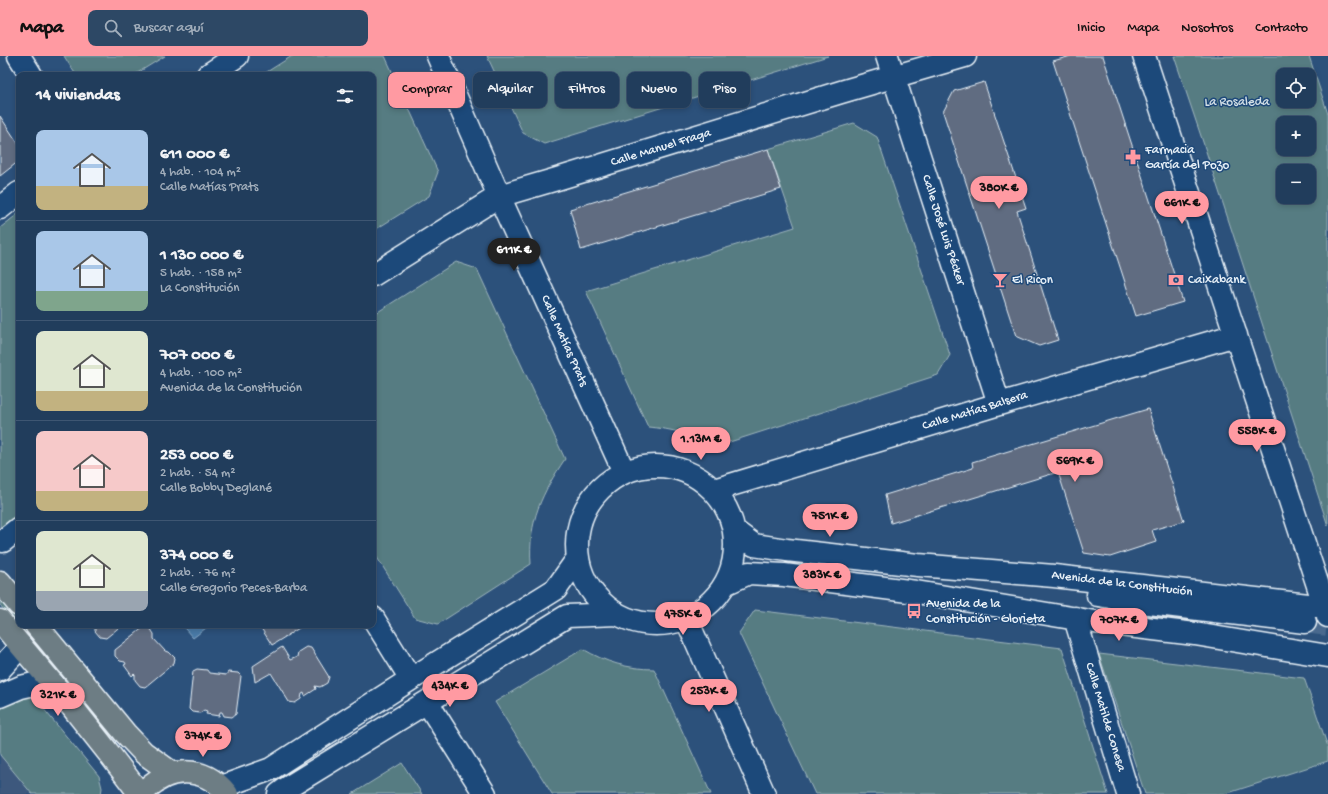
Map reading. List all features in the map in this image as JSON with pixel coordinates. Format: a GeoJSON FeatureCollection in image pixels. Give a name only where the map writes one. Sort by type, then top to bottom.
{"type":"FeatureCollection","features":[{"type":"Feature","properties":{"kind":"main road"},"geometry":{"type":"LineString","coordinates":[[0,582],[16,601]]}},
{"type":"Feature","properties":{"kind":"main road"},"geometry":{"type":"LineString","coordinates":[[0,621],[53,684],[141,794],[160,778],[172,773],[190,772],[207,776],[224,790]]}},
{"type":"Feature","properties":{"kind":"main road"},"geometry":{"type":"LineString","coordinates":[[38,628],[125,733],[144,753],[172,773]]}},
{"type":"Feature","properties":{"kind":"street"},"geometry":{"type":"LineString","coordinates":[[19,56],[29,72]]}},
{"type":"Feature","properties":{"kind":"street"},"geometry":{"type":"LineString","coordinates":[[213,72],[237,56]]}},
{"type":"Feature","properties":{"kind":"street","name":"Calle Matías Prats"},"geometry":{"type":"LineString","coordinates":[[438,56],[499,196],[624,472]]}},
{"type":"Feature","properties":{"kind":"street","name":"Calle José Luis Pécker"},"geometry":{"type":"LineString","coordinates":[[887,56],[999,404]]}},
{"type":"Feature","properties":{"kind":"street","name":"Calle Manuel Fraga"},"geometry":{"type":"LineString","coordinates":[[376,273],[499,196],[894,76],[965,56]]}},
{"type":"Feature","properties":{"kind":"street"},"geometry":{"type":"LineString","coordinates":[[1144,56],[1327,611]]}},
{"type":"Feature","properties":{"kind":"street"},"geometry":{"type":"LineString","coordinates":[[0,208],[16,195]]}},
{"type":"Feature","properties":{"kind":"street","name":"Calle Matías Balsera"},"geometry":{"type":"LineString","coordinates":[[714,490],[999,404],[1236,335]]}},
{"type":"Feature","properties":{"kind":"street"},"geometry":{"type":"LineString","coordinates":[[279,794],[567,616],[618,614],[648,624],[686,618],[697,613],[718,595],[725,584],[734,561],[735,531],[726,506],[714,490],[681,469],[654,466],[624,472],[604,484],[585,509],[578,530],[578,558],[584,579],[595,595],[618,614]]}},
{"type":"Feature","properties":{"kind":"street","name":"Avenida de la Constitución"},"geometry":{"type":"LineString","coordinates":[[735,531],[754,545],[787,550],[918,565],[1054,576],[1327,611]]}},
{"type":"Feature","properties":{"kind":"street"},"geometry":{"type":"LineString","coordinates":[[224,790],[271,769],[411,679],[556,590],[578,558]]}},
{"type":"Feature","properties":{"kind":"street","name":"Avenida de la Constitución"},"geometry":{"type":"LineString","coordinates":[[916,592],[1308,630],[918,565]]}},
{"type":"Feature","properties":{"kind":"street","name":"Avenida de la Constitución"},"geometry":{"type":"LineString","coordinates":[[725,584],[749,574],[784,575],[916,592],[1075,618],[1195,634],[1328,656]]}},
{"type":"Feature","properties":{"kind":"street"},"geometry":{"type":"LineString","coordinates":[[686,618],[764,794]]}},
{"type":"Feature","properties":{"kind":"street","name":"Calle Matilde Conesa"},"geometry":{"type":"LineString","coordinates":[[1075,618],[1128,794]]}},
{"type":"Feature","properties":{"kind":"street"},"geometry":{"type":"LineString","coordinates":[[376,623],[411,679]]}},
{"type":"Feature","properties":{"kind":"street"},"geometry":{"type":"LineString","coordinates":[[0,669],[21,646]]}},
{"type":"Feature","properties":{"kind":"street"},"geometry":{"type":"LineString","coordinates":[[0,696],[34,684],[53,684]]}},
{"type":"Feature","properties":{"kind":"street"},"geometry":{"type":"LineString","coordinates":[[427,702],[485,794]]}},
{"type":"Feature","properties":{"kind":"shaded area"},"geometry":{"type":"Polygon","coordinates":[[[186,628],[206,628],[193,638],[185,629],[186,628]]]}},
{"type":"Feature","properties":{"kind":"shaded area"},"geometry":{"type":"Polygon","coordinates":[[[0,755],[32,794],[0,794],[0,755]]]}},
{"type":"Feature","properties":{"kind":"green space"},"geometry":{"type":"Polygon","coordinates":[[[64,56],[165,56],[139,72],[74,72],[64,56]]]}},
{"type":"Feature","properties":{"kind":"green space"},"geometry":{"type":"Polygon","coordinates":[[[292,56],[385,56],[392,72],[388,72],[388,108],[409,108],[438,172],[429,196],[376,229],[376,72],[267,72],[292,56]]]}},
{"type":"Feature","properties":{"kind":"green space"},"geometry":{"type":"Polygon","coordinates":[[[487,56],[828,56],[750,80],[750,72],[699,72],[699,96],[691,98],[691,72],[627,72],[627,108],[660,108],[544,144],[523,133],[511,108],[547,108],[547,72],[494,72],[487,56]]]}},
{"type":"Feature","properties":{"kind":"green space","name":"La Rosaleda"},"geometry":{"type":"Polygon","coordinates":[[[1174,56],[1309,56],[1313,68],[1276,68],[1276,108],[1316,108],[1316,77],[1328,114],[1328,526],[1174,56]]]}},
{"type":"Feature","properties":{"kind":"green space"},"geometry":{"type":"Polygon","coordinates":[[[854,123],[877,137],[950,355],[938,375],[714,447],[706,442],[682,433],[648,427],[586,291],[795,227],[768,149],[854,123]]]}},
{"type":"Feature","properties":{"kind":"green space"},"geometry":{"type":"Polygon","coordinates":[[[16,215],[16,519],[2,530],[0,529],[0,228],[16,215]]]}},
{"type":"Feature","properties":{"kind":"green space"},"geometry":{"type":"Polygon","coordinates":[[[456,262],[477,269],[565,459],[543,496],[538,508],[532,534],[531,564],[438,624],[415,618],[376,556],[376,313],[456,262]]]}},
{"type":"Feature","properties":{"kind":"green space"},"geometry":{"type":"Polygon","coordinates":[[[0,596],[16,615],[16,625],[0,605],[0,596]]]}},
{"type":"Feature","properties":{"kind":"green space"},"geometry":{"type":"Polygon","coordinates":[[[755,610],[1062,648],[1108,794],[815,794],[739,633],[755,610]]]}},
{"type":"Feature","properties":{"kind":"green space"},"geometry":{"type":"Polygon","coordinates":[[[19,628],[26,628],[113,736],[109,739],[19,628]]]}},
{"type":"Feature","properties":{"kind":"green space"},"geometry":{"type":"Polygon","coordinates":[[[583,649],[600,658],[617,664],[635,668],[654,669],[711,794],[552,794],[495,702],[583,649]]]}},
{"type":"Feature","properties":{"kind":"green space"},"geometry":{"type":"Polygon","coordinates":[[[1099,654],[1304,678],[1328,747],[1328,761],[1225,794],[1145,794],[1099,654]]]}},
{"type":"Feature","properties":{"kind":"green space"},"geometry":{"type":"Polygon","coordinates":[[[32,697],[38,702],[99,776],[102,788],[101,794],[32,794],[0,755],[0,710],[14,700],[32,697]]]}},
{"type":"Feature","properties":{"kind":"green space"},"geometry":{"type":"Polygon","coordinates":[[[402,763],[422,794],[352,794],[402,763]]]}},
{"type":"Feature","properties":{"kind":"building"},"geometry":{"type":"Polygon","coordinates":[[[1071,56],[1103,56],[1183,302],[1136,316],[1053,61],[1071,56]]]}},
{"type":"Feature","properties":{"kind":"building"},"geometry":{"type":"Polygon","coordinates":[[[984,82],[1026,208],[1017,211],[1058,340],[1039,346],[1016,336],[943,112],[954,91],[984,82]]]}},
{"type":"Feature","properties":{"kind":"building"},"geometry":{"type":"Polygon","coordinates":[[[0,116],[16,140],[16,163],[0,176],[0,116]]]}},
{"type":"Feature","properties":{"kind":"building"},"geometry":{"type":"Polygon","coordinates":[[[768,149],[781,189],[581,250],[570,209],[768,149]]]}},
{"type":"Feature","properties":{"kind":"building"},"geometry":{"type":"Polygon","coordinates":[[[1148,409],[1184,521],[1152,530],[1156,542],[1110,557],[1084,553],[1058,472],[891,523],[885,495],[973,468],[972,462],[1148,409]]]}},
{"type":"Feature","properties":{"kind":"building"},"geometry":{"type":"Polygon","coordinates":[[[95,628],[118,628],[106,638],[100,637],[95,631],[95,628]]]}},
{"type":"Feature","properties":{"kind":"building"},"geometry":{"type":"Polygon","coordinates":[[[143,628],[150,628],[154,634],[154,639],[165,651],[169,652],[175,658],[174,663],[145,687],[140,686],[135,680],[135,675],[134,674],[132,676],[124,665],[126,664],[125,662],[120,661],[115,656],[115,650],[143,628]]]}},
{"type":"Feature","properties":{"kind":"building"},"geometry":{"type":"Polygon","coordinates":[[[261,628],[299,628],[272,645],[261,628]]]}},
{"type":"Feature","properties":{"kind":"building"},"geometry":{"type":"Polygon","coordinates":[[[282,647],[290,660],[297,657],[298,652],[306,647],[311,648],[329,677],[327,683],[320,687],[315,686],[316,689],[305,696],[304,693],[302,694],[301,699],[295,703],[289,702],[271,673],[255,682],[253,666],[282,647]]]}},
{"type":"Feature","properties":{"kind":"building"},"geometry":{"type":"Polygon","coordinates":[[[197,669],[207,670],[209,673],[226,675],[228,672],[238,673],[241,676],[236,714],[232,717],[224,716],[222,712],[220,712],[219,716],[206,714],[207,711],[204,710],[200,713],[192,712],[189,709],[193,671],[197,669]]]}},
{"type":"Feature","properties":{"kind":"tunnel"},"geometry":{"type":"LineString","coordinates":[[1305,622],[1328,625]]}},
{"type":"Feature","properties":{"kind":"place","name":"Farmacia García del Pozo"},"geometry":{"type":"Point","coordinates":[1133,157]}},
{"type":"Feature","properties":{"kind":"place","name":"El Ricon"},"geometry":{"type":"Point","coordinates":[1000,280]}},
{"type":"Feature","properties":{"kind":"place","name":"Caixabank"},"geometry":{"type":"Point","coordinates":[1176,280]}},
{"type":"Feature","properties":{"kind":"place","name":"Avenida de la Constitución - Glorieta"},"geometry":{"type":"Point","coordinates":[914,611]}}]}
